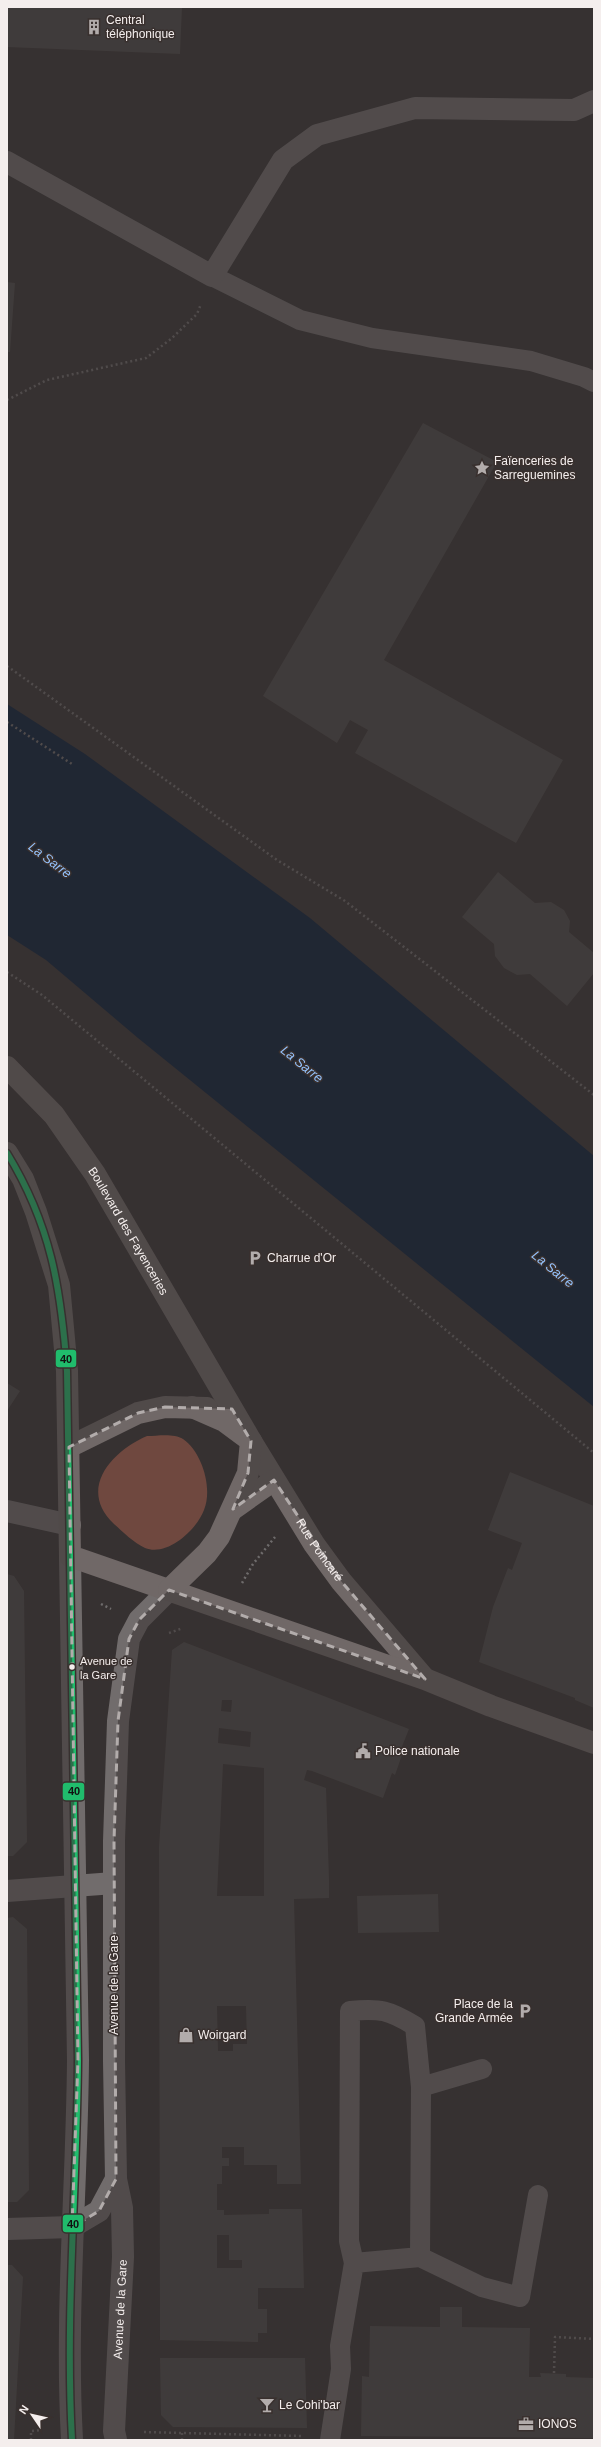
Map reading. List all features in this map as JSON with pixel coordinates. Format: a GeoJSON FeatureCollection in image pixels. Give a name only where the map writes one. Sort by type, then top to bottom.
{"type":"FeatureCollection","features":[{"type":"Feature","properties":{"kind":"main road","name":"Boulevard des Fayenceries"},"geometry":{"type":"LineString","coordinates":[[7,1067],[54,1114],[95,1174],[232,1408]]}},
{"type":"Feature","properties":{"kind":"main road"},"geometry":{"type":"LineString","coordinates":[[7,1153],[23,1179],[36,1212],[59,1284],[67,1371],[70,1556]]}},
{"type":"Feature","properties":{"kind":"main road"},"geometry":{"type":"LineString","coordinates":[[69,1448],[138,1412],[165,1407],[232,1408]]}},
{"type":"Feature","properties":{"kind":"main road"},"geometry":{"type":"LineString","coordinates":[[169,1590],[207,1553],[219,1537],[248,1473],[251,1441],[224,1421],[192,1407]]}},
{"type":"Feature","properties":{"kind":"main road","name":"Rue Poincaré"},"geometry":{"type":"LineString","coordinates":[[232,1408],[298,1521],[341,1581],[425,1679]]}},
{"type":"Feature","properties":{"kind":"main road"},"geometry":{"type":"LineString","coordinates":[[233,1509],[274,1480]]}},
{"type":"Feature","properties":{"kind":"main road","name":"Rue Poincaré"},"geometry":{"type":"LineString","coordinates":[[70,1556],[425,1679],[492,1706],[594,1743]]}},
{"type":"Feature","properties":{"kind":"street"},"geometry":{"type":"LineString","coordinates":[[7,162],[212,276],[283,160],[317,135],[414,108],[574,110],[594,101]]}},
{"type":"Feature","properties":{"kind":"street"},"geometry":{"type":"LineString","coordinates":[[7,1511],[70,1525]]}},
{"type":"Feature","properties":{"kind":"street"},"geometry":{"type":"LineString","coordinates":[[70,1556],[74,1886],[78,2060],[69,2310],[72,2434]]}},
{"type":"Feature","properties":{"kind":"street","name":"Avenue de la Gare"},"geometry":{"type":"LineString","coordinates":[[115,2436],[123,2257],[122,2208],[116,2179],[114,2061],[114,1883],[118,1721],[129,1639],[138,1620],[169,1590]]}},
{"type":"Feature","properties":{"kind":"street"},"geometry":{"type":"LineString","coordinates":[[7,1891],[114,1883]]}},
{"type":"Feature","properties":{"kind":"street","name":"Avenue de la Gare"},"geometry":{"type":"LineString","coordinates":[[72,2227],[99,2211],[116,2179]]}},
{"type":"Feature","properties":{"kind":"street"},"geometry":{"type":"LineString","coordinates":[[7,2229],[72,2227]]}},
{"type":"Feature","properties":{"kind":"lane"},"geometry":{"type":"LineString","coordinates":[[212,276],[300,320],[372,338],[531,361],[584,377],[594,382]]}},
{"type":"Feature","properties":{"kind":"lane"},"geometry":{"type":"LineString","coordinates":[[331,2438],[340,2369],[340,2346],[354,2262],[349,2241],[350,2011],[371,2009],[393,2012],[415,2026],[421,2087],[420,2257]]}},
{"type":"Feature","properties":{"kind":"lane"},"geometry":{"type":"LineString","coordinates":[[421,2087],[482,2069]]}},
{"type":"Feature","properties":{"kind":"lane"},"geometry":{"type":"LineString","coordinates":[[354,2262],[420,2257],[482,2287],[520,2296],[538,2195]]}},
{"type":"Feature","properties":{"kind":"path"},"geometry":{"type":"LineString","coordinates":[[7,400],[47,380],[146,358],[171,339],[197,314],[212,276]]}},
{"type":"Feature","properties":{"kind":"path"},"geometry":{"type":"LineString","coordinates":[[7,666],[277,860],[344,901],[594,1095]]}},
{"type":"Feature","properties":{"kind":"path"},"geometry":{"type":"LineString","coordinates":[[7,722],[72,764]]}},
{"type":"Feature","properties":{"kind":"path"},"geometry":{"type":"LineString","coordinates":[[7,972],[42,995],[594,1453]]}},
{"type":"Feature","properties":{"kind":"path"},"geometry":{"type":"LineString","coordinates":[[226,1609],[253,1564],[270,1540],[298,1521]]}},
{"type":"Feature","properties":{"kind":"path"},"geometry":{"type":"LineString","coordinates":[[554,2373],[555,2337],[594,2339]]}},
{"type":"Feature","properties":{"kind":"path"},"geometry":{"type":"LineString","coordinates":[[31,2440],[31,2431],[72,2434]]}},
{"type":"Feature","properties":{"kind":"path"},"geometry":{"type":"LineString","coordinates":[[115,2436],[182,2433],[331,2438]]}},
{"type":"Feature","properties":{"kind":"path"},"geometry":{"type":"LineString","coordinates":[[182,2433],[182,2440]]}},
{"type":"Feature","properties":{"kind":"highlighted area"},"geometry":{"type":"Polygon","coordinates":[[[165,1407],[232,1409],[251,1441],[248,1473],[233,1509],[274,1480],[341,1581],[425,1679],[169,1590],[139,1620],[129,1639],[118,1721],[114,1841],[116,2179],[99,2211],[72,2227],[78,2060],[69,1447],[138,1413],[165,1407]]]}},
{"type":"Feature","properties":{"kind":"shaded area"},"geometry":{"type":"Polygon","coordinates":[[[147,1436],[175,1436],[183,1439],[190,1445],[196,1452],[204,1471],[207,1491],[204,1510],[188,1533],[172,1545],[163,1549],[154,1550],[145,1548],[137,1543],[114,1524],[103,1511],[99,1498],[99,1485],[104,1472],[111,1461],[122,1451],[147,1436]]]}},
{"type":"Feature","properties":{"kind":"water","name":"La Sarre"},"geometry":{"type":"Polygon","coordinates":[[[7,704],[85,754],[310,918],[594,1156],[594,1407],[138,1038],[46,960],[7,935],[7,704]]]}},
{"type":"Feature","properties":{"kind":"building","name":"Central téléphonique"},"geometry":{"type":"Polygon","coordinates":[[[7,7],[182,7],[180,54],[7,47],[7,7]]]}},
{"type":"Feature","properties":{"kind":"building"},"geometry":{"type":"Polygon","coordinates":[[[7,282],[15,283],[10,352],[7,352],[7,282]]]}},
{"type":"Feature","properties":{"kind":"building"},"geometry":{"type":"Polygon","coordinates":[[[423,423],[497,462],[384,660],[563,760],[516,843],[355,753],[368,730],[350,720],[337,743],[263,696],[423,423]]]}},
{"type":"Feature","properties":{"kind":"building"},"geometry":{"type":"Polygon","coordinates":[[[498,872],[535,903],[551,902],[564,910],[570,921],[569,932],[594,953],[594,973],[567,1006],[530,974],[517,975],[504,968],[495,956],[494,944],[462,917],[498,872]]]}},
{"type":"Feature","properties":{"kind":"building"},"geometry":{"type":"Polygon","coordinates":[[[7,1383],[20,1391],[7,1411],[7,1383]]]}},
{"type":"Feature","properties":{"kind":"building"},"geometry":{"type":"Polygon","coordinates":[[[510,1472],[594,1506],[594,1708],[575,1700],[575,1698],[479,1662],[493,1607],[508,1568],[512,1570],[522,1543],[488,1530],[510,1472]]]}},
{"type":"Feature","properties":{"kind":"building"},"geometry":{"type":"Polygon","coordinates":[[[7,1574],[14,1576],[24,1591],[27,1842],[13,1856],[7,1856],[7,1574]]]}},
{"type":"Feature","properties":{"kind":"building"},"geometry":{"type":"Polygon","coordinates":[[[184,1642],[409,1729],[399,1754],[402,1755],[395,1775],[392,1773],[383,1798],[312,1771],[307,1770],[304,1780],[326,1788],[329,1898],[294,1899],[301,2184],[277,2184],[277,2165],[244,2165],[244,2147],[222,2147],[222,2158],[229,2158],[229,2166],[222,2166],[222,2184],[217,2184],[217,2210],[224,2210],[224,2215],[269,2214],[269,2209],[302,2209],[304,2288],[258,2288],[258,2309],[267,2309],[267,2333],[258,2333],[258,2342],[160,2340],[159,1847],[172,1650],[184,1642]],[[222,1700],[221,1711],[231,1712],[232,1700],[222,1700]],[[219,1728],[218,1743],[250,1747],[251,1732],[219,1728]],[[223,1764],[217,1896],[264,1896],[264,1768],[223,1764]],[[217,2006],[218,2051],[233,2051],[233,2044],[247,2044],[246,2006],[217,2006]],[[217,2235],[217,2268],[242,2268],[242,2260],[229,2260],[229,2235],[217,2235]]]}},
{"type":"Feature","properties":{"kind":"building"},"geometry":{"type":"Polygon","coordinates":[[[438,1894],[439,1932],[358,1933],[357,1896],[438,1894]]]}},
{"type":"Feature","properties":{"kind":"building"},"geometry":{"type":"Polygon","coordinates":[[[13,1917],[27,1929],[29,2190],[17,2202],[7,2202],[7,1918],[13,1917]]]}},
{"type":"Feature","properties":{"kind":"building"},"geometry":{"type":"Polygon","coordinates":[[[7,2265],[12,2265],[23,2277],[14,2440],[7,2440],[7,2265]]]}},
{"type":"Feature","properties":{"kind":"building"},"geometry":{"type":"Polygon","coordinates":[[[440,2307],[462,2307],[462,2327],[530,2328],[529,2377],[541,2377],[540,2373],[566,2374],[566,2377],[594,2378],[594,2438],[361,2436],[362,2376],[369,2377],[370,2326],[440,2327],[440,2307]]]}},
{"type":"Feature","properties":{"kind":"building"},"geometry":{"type":"Polygon","coordinates":[[[160,2358],[305,2358],[307,2428],[173,2427],[161,2415],[160,2358]]]}},
{"type":"Feature","properties":{"kind":"transit line","name":"40"},"geometry":{"type":"LineString","coordinates":[[7,1153],[22,1180],[44,1232],[57,1285],[65,1341],[67,1371],[78,2060],[70,2345],[72,2440]]}},
{"type":"Feature","properties":{"kind":"place","name":"Central téléphonique"},"geometry":{"type":"Point","coordinates":[94,27]}},
{"type":"Feature","properties":{"kind":"place","name":"Faïenceries de Sarreguemines"},"geometry":{"type":"Point","coordinates":[482,468]}},
{"type":"Feature","properties":{"kind":"place","name":"Charrue d'Or"},"geometry":{"type":"Point","coordinates":[255,1258]}},
{"type":"Feature","properties":{"kind":"place","name":"Avenue de la Gare"},"geometry":{"type":"Point","coordinates":[72,1667]}},
{"type":"Feature","properties":{"kind":"place","name":"Police nationale"},"geometry":{"type":"Point","coordinates":[363,1751]}},
{"type":"Feature","properties":{"kind":"place","name":"Place de la Grande Armée"},"geometry":{"type":"Point","coordinates":[525,2011]}},
{"type":"Feature","properties":{"kind":"place","name":"Woirgard"},"geometry":{"type":"Point","coordinates":[186,2035]}},
{"type":"Feature","properties":{"kind":"place","name":"Le Cohi'bar"},"geometry":{"type":"Point","coordinates":[267,2405]}},
{"type":"Feature","properties":{"kind":"place","name":"IONOS"},"geometry":{"type":"Point","coordinates":[526,2424]}}]}
